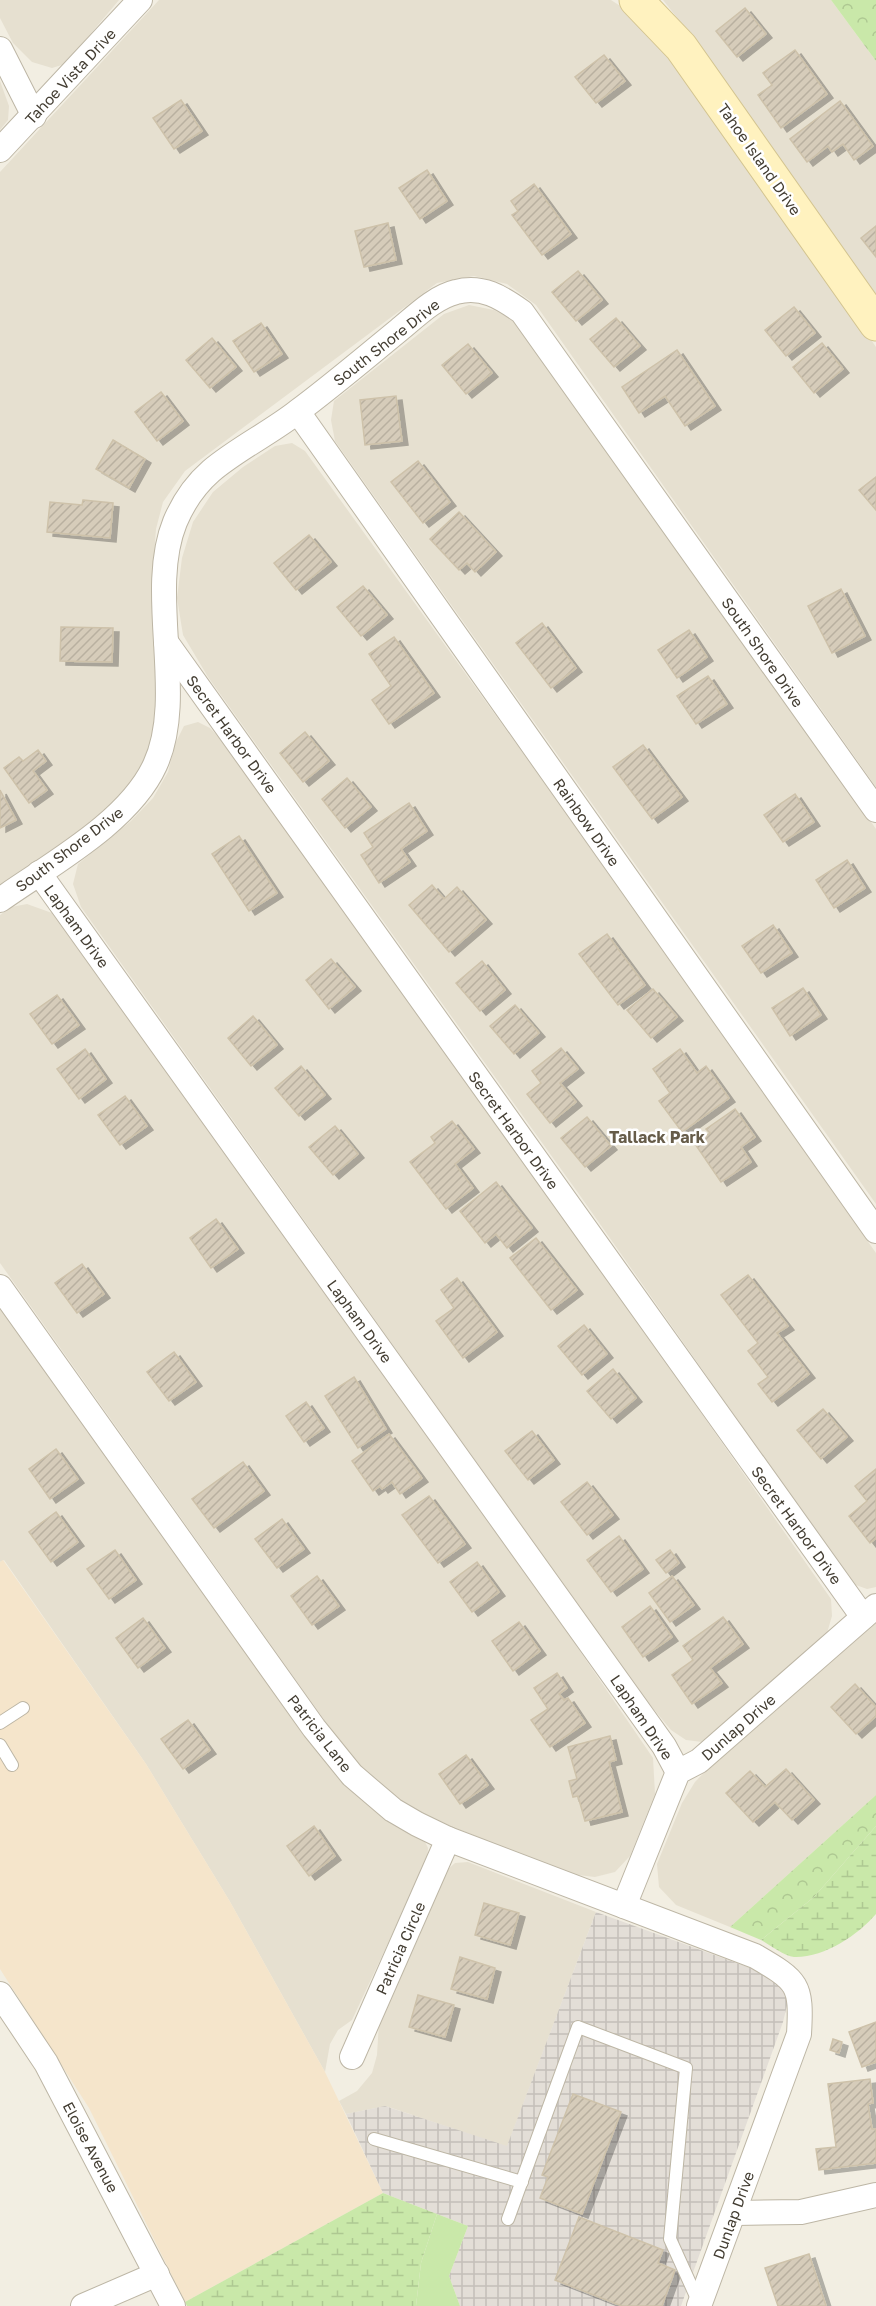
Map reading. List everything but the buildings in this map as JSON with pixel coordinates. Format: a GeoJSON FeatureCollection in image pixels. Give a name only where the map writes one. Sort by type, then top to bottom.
{"type":"FeatureCollection","features":[{"type":"Feature","properties":{"kind":"street","name":"Tahoe Vista Drive"},"geometry":{"type":"LineString","coordinates":[[0,150],[140,0]]}},
{"type":"Feature","properties":{"kind":"street","name":"Tahoe Island Drive"},"geometry":{"type":"LineString","coordinates":[[636,0],[681,47],[876,324]]}},
{"type":"Feature","properties":{"kind":"street"},"geometry":{"type":"LineString","coordinates":[[0,49],[34,116]]}},
{"type":"Feature","properties":{"kind":"street","name":"South Shore Drive"},"geometry":{"type":"LineString","coordinates":[[0,900],[117,817],[141,791],[156,763],[163,738],[167,698],[164,589],[168,552],[174,524],[190,493],[212,471],[298,412],[429,306],[454,292],[479,289],[507,301],[522,312],[876,810]]}},
{"type":"Feature","properties":{"kind":"street","name":"Rainbow Drive"},"geometry":{"type":"LineString","coordinates":[[298,412],[876,1232]]}},
{"type":"Feature","properties":{"kind":"street","name":"Secret Harbor Drive"},"geometry":{"type":"LineString","coordinates":[[166,642],[869,1612]]}},
{"type":"Feature","properties":{"kind":"street","name":"Lapham Drive"},"geometry":{"type":"LineString","coordinates":[[39,873],[664,1746],[678,1772]]}},
{"type":"Feature","properties":{"kind":"street","name":"Patricia Lane"},"geometry":{"type":"LineString","coordinates":[[0,1287],[314,1728],[352,1775],[393,1809],[448,1839],[755,1956],[776,1968],[797,1986]]}},
{"type":"Feature","properties":{"kind":"street","name":"Dunlap Drive"},"geometry":{"type":"LineString","coordinates":[[678,1772],[699,1761],[869,1612]]}},
{"type":"Feature","properties":{"kind":"street"},"geometry":{"type":"LineString","coordinates":[[624,1906],[678,1772]]}},
{"type":"Feature","properties":{"kind":"street","name":"Patricia Circle"},"geometry":{"type":"LineString","coordinates":[[352,2057],[448,1839]]}},
{"type":"Feature","properties":{"kind":"street","name":"Dunlap Drive"},"geometry":{"type":"LineString","coordinates":[[699,2305],[735,2213],[799,2034],[801,2008],[797,1986]]}},
{"type":"Feature","properties":{"kind":"street","name":"Eloise Avenue"},"geometry":{"type":"LineString","coordinates":[[0,1995],[46,2063],[173,2306]]}},
{"type":"Feature","properties":{"kind":"street"},"geometry":{"type":"LineString","coordinates":[[735,2213],[801,2212],[876,2195]]}},
{"type":"Feature","properties":{"kind":"street"},"geometry":{"type":"LineString","coordinates":[[83,2306],[156,2274]]}},
{"type":"Feature","properties":{"kind":"lane"},"geometry":{"type":"LineString","coordinates":[[0,1723],[23,1708]]}},
{"type":"Feature","properties":{"kind":"lane"},"geometry":{"type":"LineString","coordinates":[[0,1745],[12,1765]]}},
{"type":"Feature","properties":{"kind":"lane"},"geometry":{"type":"LineString","coordinates":[[508,2219],[578,2027],[686,2068],[669,2239],[699,2305]]}},
{"type":"Feature","properties":{"kind":"lane"},"geometry":{"type":"LineString","coordinates":[[374,2139],[522,2182]]}},
{"type":"Feature","properties":{"kind":"shaded area"},"geometry":{"type":"Polygon","coordinates":[[[0,0],[119,0],[65,64],[52,68],[32,62],[13,43],[0,18],[0,0]]]}},
{"type":"Feature","properties":{"kind":"shaded area"},"geometry":{"type":"Polygon","coordinates":[[[159,0],[611,0],[631,13],[653,37],[791,224],[876,347],[876,787],[536,305],[507,284],[474,276],[437,283],[185,471],[163,502],[156,529],[152,581],[158,713],[147,756],[134,782],[110,810],[0,885],[0,172],[159,0]]]}},
{"type":"Feature","properties":{"kind":"shaded area"},"geometry":{"type":"Polygon","coordinates":[[[663,0],[831,0],[876,61],[876,294],[702,49],[663,0]]]}},
{"type":"Feature","properties":{"kind":"shaded area"},"geometry":{"type":"Polygon","coordinates":[[[0,81],[9,106],[8,120],[0,130],[0,81]]]}},
{"type":"Feature","properties":{"kind":"shaded area"},"geometry":{"type":"Polygon","coordinates":[[[469,305],[494,310],[517,322],[876,829],[876,1204],[335,441],[331,420],[334,401],[444,314],[469,305]]]}},
{"type":"Feature","properties":{"kind":"shaded area"},"geometry":{"type":"Polygon","coordinates":[[[292,443],[305,451],[520,749],[876,1253],[876,1587],[867,1589],[853,1584],[581,1197],[208,677],[183,635],[177,598],[182,558],[193,522],[213,492],[243,467],[275,446],[292,443]]]}},
{"type":"Feature","properties":{"kind":"shaded area"},"geometry":{"type":"Polygon","coordinates":[[[198,722],[210,728],[225,744],[667,1364],[831,1599],[832,1616],[827,1633],[702,1742],[686,1740],[671,1730],[646,1700],[81,907],[73,884],[78,864],[131,821],[153,798],[168,772],[175,744],[184,726],[198,722]]]}},
{"type":"Feature","properties":{"kind":"shaded area"},"geometry":{"type":"Polygon","coordinates":[[[27,904],[52,913],[571,1638],[653,1758],[655,1794],[630,1856],[615,1872],[595,1877],[569,1874],[431,1818],[387,1792],[352,1759],[0,1263],[0,915],[11,907],[27,904]]]}},
{"type":"Feature","properties":{"kind":"shaded area"},"geometry":{"type":"Polygon","coordinates":[[[0,1307],[304,1730],[424,1840],[428,1848],[427,1860],[352,2020],[338,2030],[330,2044],[325,2072],[229,1900],[146,1764],[4,1560],[0,1562],[0,1307]]]}},
{"type":"Feature","properties":{"kind":"shaded area"},"geometry":{"type":"Polygon","coordinates":[[[3,1560],[146,1764],[229,1900],[325,2072],[383,2193],[185,2302],[89,2108],[0,1969],[0,1562],[3,1560]]]}},
{"type":"Feature","properties":{"kind":"shaded area"},"geometry":{"type":"Polygon","coordinates":[[[876,1620],[876,1795],[730,1927],[676,1905],[659,1887],[657,1864],[682,1803],[695,1782],[719,1757],[876,1620]]]}},
{"type":"Feature","properties":{"kind":"shaded area"},"geometry":{"type":"Polygon","coordinates":[[[468,1862],[596,1912],[507,2147],[386,2106],[346,2114],[339,2101],[357,2091],[372,2073],[377,2055],[379,2022],[446,1871],[455,1863],[468,1862]]]}},
{"type":"Feature","properties":{"kind":"shaded area"},"geometry":{"type":"Polygon","coordinates":[[[596,1912],[753,1969],[779,1984],[788,2001],[783,2022],[681,2306],[460,2306],[449,2276],[468,2226],[383,2193],[346,2114],[385,2106],[507,2146],[596,1912]]]}},
{"type":"Feature","properties":{"kind":"green space"},"geometry":{"type":"Polygon","coordinates":[[[831,0],[876,0],[876,61],[831,0]]]}},
{"type":"Feature","properties":{"kind":"green space"},"geometry":{"type":"Polygon","coordinates":[[[876,1795],[876,1826],[814,1897],[761,1940],[730,1927],[876,1795]]]}},
{"type":"Feature","properties":{"kind":"green space"},"geometry":{"type":"Polygon","coordinates":[[[876,1826],[876,1914],[869,1922],[840,1944],[817,1954],[805,1956],[790,1956],[761,1940],[814,1897],[876,1826]]]}},
{"type":"Feature","properties":{"kind":"green space"},"geometry":{"type":"Polygon","coordinates":[[[383,2193],[437,2214],[421,2263],[416,2306],[187,2306],[185,2302],[383,2193]]]}},
{"type":"Feature","properties":{"kind":"green space"},"geometry":{"type":"Polygon","coordinates":[[[437,2214],[468,2226],[449,2276],[460,2306],[416,2306],[421,2263],[437,2214]]]}},
{"type":"Feature","properties":{"kind":"district","name":"Tallack Park"},"geometry":{"type":"Point","coordinates":[657,1137]}}]}
